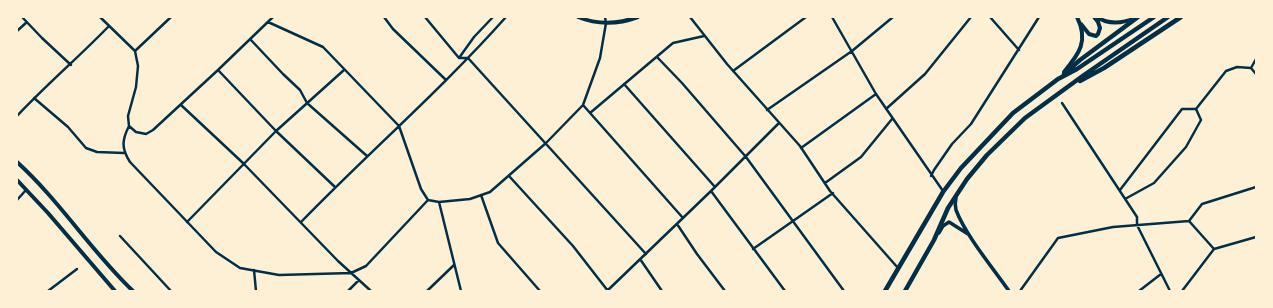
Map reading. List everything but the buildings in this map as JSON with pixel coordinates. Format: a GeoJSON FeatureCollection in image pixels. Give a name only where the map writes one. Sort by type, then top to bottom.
{"type":"FeatureCollection","features":[{"type":"Feature","properties":{"kind":"highway"},"geometry":{"type":"LineString","coordinates":[[885,291],[943,192],[960,168],[1013,113],[1137,17]]}},
{"type":"Feature","properties":{"kind":"highway"},"geometry":{"type":"LineString","coordinates":[[1058,79],[1077,69],[1154,17]]}},
{"type":"Feature","properties":{"kind":"highway"},"geometry":{"type":"LineString","coordinates":[[905,291],[934,240],[948,208],[967,179],[987,155],[1033,112],[1140,35],[1168,17]]}},
{"type":"Feature","properties":{"kind":"highway"},"geometry":{"type":"LineString","coordinates":[[1066,88],[1104,68],[1181,17]]}},
{"type":"Feature","properties":{"kind":"main road"},"geometry":{"type":"LineString","coordinates":[[578,17],[606,24],[638,17]]}},
{"type":"Feature","properties":{"kind":"main road"},"geometry":{"type":"LineString","coordinates":[[1058,79],[1078,55],[1081,49],[1082,34],[1077,17]]}},
{"type":"Feature","properties":{"kind":"main road"},"geometry":{"type":"LineString","coordinates":[[1079,22],[1089,34],[1096,36],[1100,28],[1095,17]]}},
{"type":"Feature","properties":{"kind":"main road"},"geometry":{"type":"LineString","coordinates":[[1095,17],[1114,23],[1124,22],[1137,17]]}},
{"type":"Feature","properties":{"kind":"main road"},"geometry":{"type":"LineString","coordinates":[[17,162],[54,201],[115,274],[133,291]]}},
{"type":"Feature","properties":{"kind":"main road"},"geometry":{"type":"LineString","coordinates":[[17,180],[115,291]]}},
{"type":"Feature","properties":{"kind":"street"},"geometry":{"type":"LineString","coordinates":[[22,17],[71,65]]}},
{"type":"Feature","properties":{"kind":"street"},"geometry":{"type":"LineString","coordinates":[[100,17],[135,52],[138,66],[136,87],[128,116],[128,126],[123,138],[124,153],[130,162],[216,252],[240,268],[279,275],[351,273],[366,266],[428,200]]}},
{"type":"Feature","properties":{"kind":"street"},"geometry":{"type":"LineString","coordinates":[[135,52],[171,17]]}},
{"type":"Feature","properties":{"kind":"street"},"geometry":{"type":"LineString","coordinates":[[128,126],[136,132],[146,134],[153,130],[273,17]]}},
{"type":"Feature","properties":{"kind":"street"},"geometry":{"type":"LineString","coordinates":[[384,17],[392,29],[446,80]]}},
{"type":"Feature","properties":{"kind":"street"},"geometry":{"type":"LineString","coordinates":[[426,17],[459,58]]}},
{"type":"Feature","properties":{"kind":"street"},"geometry":{"type":"LineString","coordinates":[[459,58],[474,37],[493,17]]}},
{"type":"Feature","properties":{"kind":"street"},"geometry":{"type":"LineString","coordinates":[[301,222],[468,58],[506,17]]}},
{"type":"Feature","properties":{"kind":"street"},"geometry":{"type":"LineString","coordinates":[[268,22],[323,47],[399,126],[421,189],[428,200],[439,202],[470,199],[490,192],[546,143],[583,105],[600,58],[606,24],[605,17]]}},
{"type":"Feature","properties":{"kind":"street"},"geometry":{"type":"LineString","coordinates":[[690,17],[733,71],[801,148],[832,193],[898,268]]}},
{"type":"Feature","properties":{"kind":"street"},"geometry":{"type":"LineString","coordinates":[[733,71],[806,17]]}},
{"type":"Feature","properties":{"kind":"street"},"geometry":{"type":"LineString","coordinates":[[832,17],[876,94],[943,192]]}},
{"type":"Feature","properties":{"kind":"street"},"geometry":{"type":"LineString","coordinates":[[768,110],[852,51],[893,17]]}},
{"type":"Feature","properties":{"kind":"street"},"geometry":{"type":"LineString","coordinates":[[886,109],[925,74],[971,17]]}},
{"type":"Feature","properties":{"kind":"street"},"geometry":{"type":"LineString","coordinates":[[990,17],[1019,50]]}},
{"type":"Feature","properties":{"kind":"street"},"geometry":{"type":"LineString","coordinates":[[931,176],[952,144],[971,124],[1040,17]]}},
{"type":"Feature","properties":{"kind":"street"},"geometry":{"type":"LineString","coordinates":[[17,31],[27,22]]}},
{"type":"Feature","properties":{"kind":"street"},"geometry":{"type":"LineString","coordinates":[[17,116],[34,98],[71,65],[109,26]]}},
{"type":"Feature","properties":{"kind":"street"},"geometry":{"type":"LineString","coordinates":[[590,113],[674,43],[704,36]]}},
{"type":"Feature","properties":{"kind":"street"},"geometry":{"type":"LineString","coordinates":[[250,39],[300,90],[307,103],[367,156]]}},
{"type":"Feature","properties":{"kind":"street"},"geometry":{"type":"LineString","coordinates":[[657,57],[682,83],[746,157],[844,291]]}},
{"type":"Feature","properties":{"kind":"street"},"geometry":{"type":"LineString","coordinates":[[459,58],[468,58],[646,254]]}},
{"type":"Feature","properties":{"kind":"street"},"geometry":{"type":"LineString","coordinates":[[1251,68],[1256,59]]}},
{"type":"Feature","properties":{"kind":"street"},"geometry":{"type":"LineString","coordinates":[[1196,109],[1226,71],[1237,67],[1251,68],[1256,74]]}},
{"type":"Feature","properties":{"kind":"street"},"geometry":{"type":"LineString","coordinates":[[218,70],[276,130],[335,187]]}},
{"type":"Feature","properties":{"kind":"street"},"geometry":{"type":"LineString","coordinates":[[187,222],[276,130],[344,70]]}},
{"type":"Feature","properties":{"kind":"street"},"geometry":{"type":"LineString","coordinates":[[624,84],[715,187]]}},
{"type":"Feature","properties":{"kind":"street"},"geometry":{"type":"LineString","coordinates":[[801,148],[876,94]]}},
{"type":"Feature","properties":{"kind":"street"},"geometry":{"type":"LineString","coordinates":[[34,98],[68,127],[86,148],[97,152],[124,153]]}},
{"type":"Feature","properties":{"kind":"street"},"geometry":{"type":"LineString","coordinates":[[1062,103],[1137,217],[1137,225],[1170,291]]}},
{"type":"Feature","properties":{"kind":"street"},"geometry":{"type":"LineString","coordinates":[[181,105],[243,163],[351,273],[371,291]]}},
{"type":"Feature","properties":{"kind":"street"},"geometry":{"type":"LineString","coordinates":[[583,105],[683,218]]}},
{"type":"Feature","properties":{"kind":"street"},"geometry":{"type":"LineString","coordinates":[[1120,190],[1182,109],[1196,109]]}},
{"type":"Feature","properties":{"kind":"street"},"geometry":{"type":"LineString","coordinates":[[1125,199],[1154,183],[1186,147],[1201,120],[1196,109]]}},
{"type":"Feature","properties":{"kind":"street"},"geometry":{"type":"LineString","coordinates":[[825,183],[862,157],[892,119]]}},
{"type":"Feature","properties":{"kind":"street"},"geometry":{"type":"LineString","coordinates":[[509,176],[573,246],[607,291],[746,157],[779,123]]}},
{"type":"Feature","properties":{"kind":"street"},"geometry":{"type":"LineString","coordinates":[[1020,291],[1058,238],[1113,226],[1189,221],[1202,204],[1256,187]]}},
{"type":"Feature","properties":{"kind":"street"},"geometry":{"type":"LineString","coordinates":[[17,200],[27,190]]}},
{"type":"Feature","properties":{"kind":"street"},"geometry":{"type":"LineString","coordinates":[[711,191],[785,291]]}},
{"type":"Feature","properties":{"kind":"street"},"geometry":{"type":"LineString","coordinates":[[753,249],[832,193]]}},
{"type":"Feature","properties":{"kind":"street"},"geometry":{"type":"LineString","coordinates":[[957,194],[955,204],[956,210],[969,234],[1009,291]]}},
{"type":"Feature","properties":{"kind":"street"},"geometry":{"type":"LineString","coordinates":[[481,195],[498,243],[540,291]]}},
{"type":"Feature","properties":{"kind":"street"},"geometry":{"type":"LineString","coordinates":[[439,202],[461,291]]}},
{"type":"Feature","properties":{"kind":"street"},"geometry":{"type":"LineString","coordinates":[[1189,221],[1214,249]]}},
{"type":"Feature","properties":{"kind":"street"},"geometry":{"type":"LineString","coordinates":[[934,240],[943,226],[949,222],[969,234]]}},
{"type":"Feature","properties":{"kind":"street"},"geometry":{"type":"LineString","coordinates":[[677,224],[724,291]]}},
{"type":"Feature","properties":{"kind":"street"},"geometry":{"type":"LineString","coordinates":[[120,236],[170,290]]}},
{"type":"Feature","properties":{"kind":"street"},"geometry":{"type":"LineString","coordinates":[[1182,291],[1214,249],[1256,237]]}},
{"type":"Feature","properties":{"kind":"street"},"geometry":{"type":"LineString","coordinates":[[640,259],[662,291]]}},
{"type":"Feature","properties":{"kind":"street"},"geometry":{"type":"LineString","coordinates":[[428,291],[454,265]]}},
{"type":"Feature","properties":{"kind":"street"},"geometry":{"type":"LineString","coordinates":[[51,290],[77,269]]}},
{"type":"Feature","properties":{"kind":"street"},"geometry":{"type":"LineString","coordinates":[[254,270],[256,291]]}},
{"type":"Feature","properties":{"kind":"street"},"geometry":{"type":"LineString","coordinates":[[1139,291],[1162,274]]}},
{"type":"Feature","properties":{"kind":"street"},"geometry":{"type":"LineString","coordinates":[[348,291],[359,280]]}}]}
